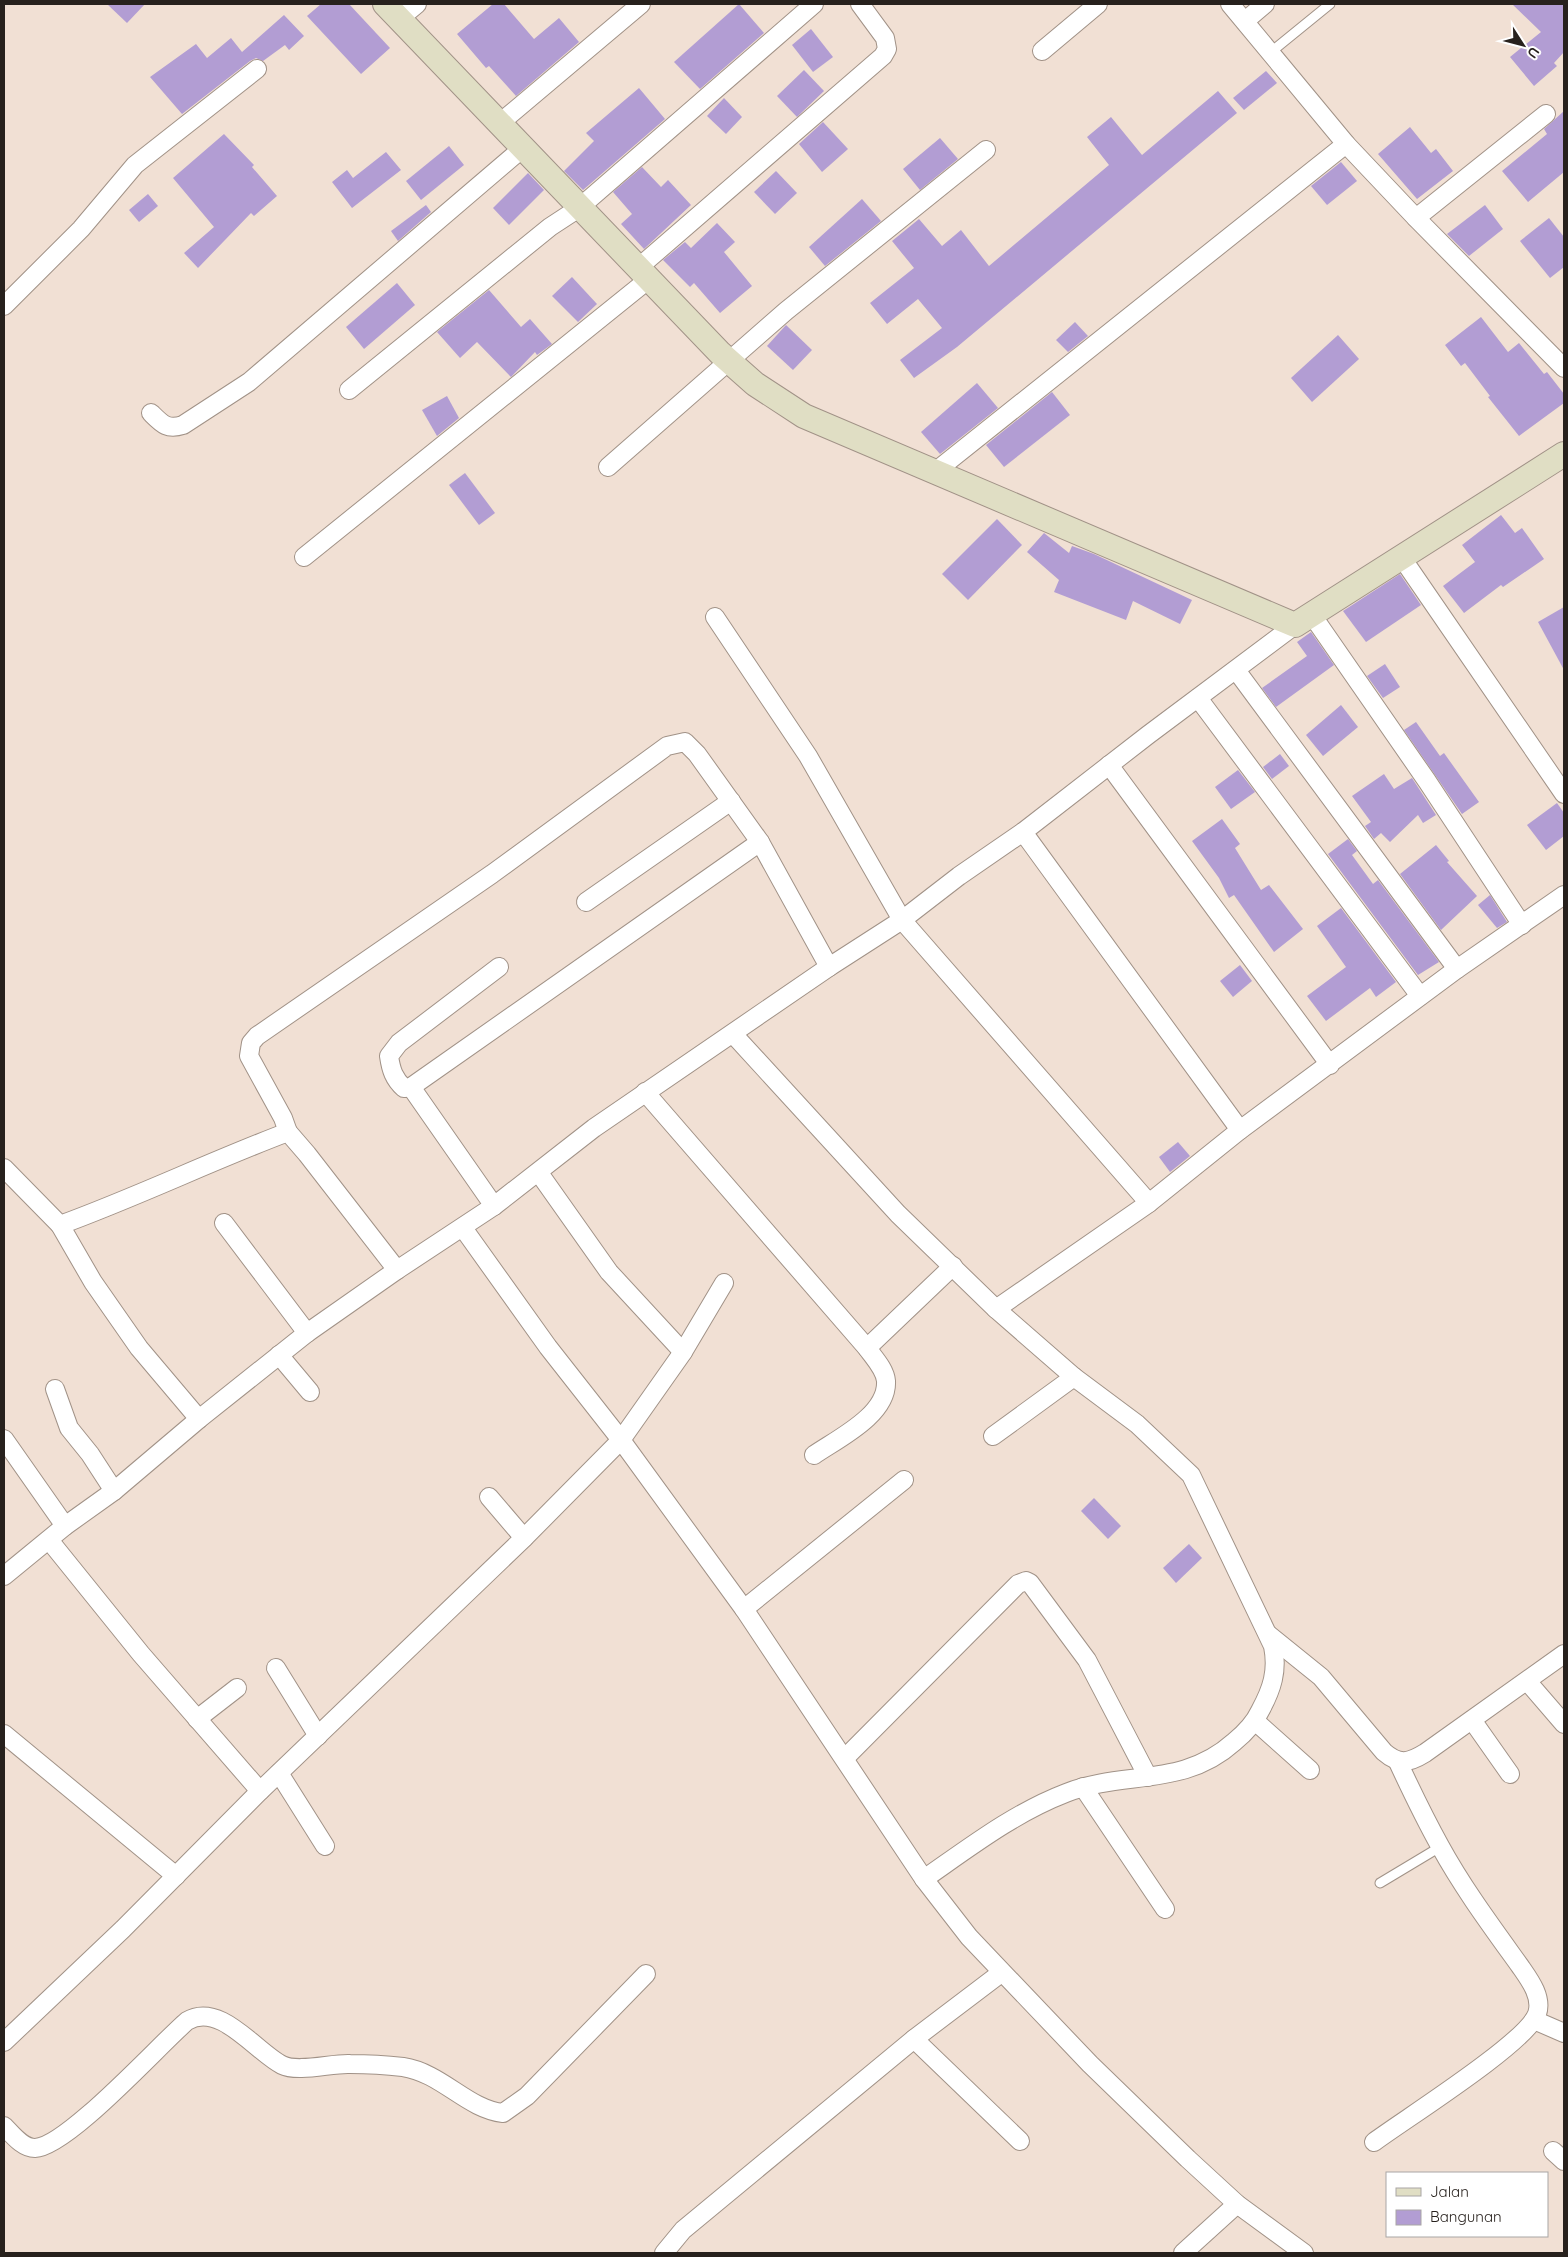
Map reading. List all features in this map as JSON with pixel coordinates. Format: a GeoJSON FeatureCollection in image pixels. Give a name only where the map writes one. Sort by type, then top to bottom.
{"type":"FeatureCollection","features":[{"type":"Feature","properties":{"kind":"street"},"geometry":{"type":"LineString","coordinates":[[418,4],[392,11],[524,147],[579,208],[728,361],[755,384],[804,416],[1304,620],[1427,781],[1522,925]]}},
{"type":"Feature","properties":{"kind":"street"},"geometry":{"type":"LineString","coordinates":[[500,123],[641,4]]}},
{"type":"Feature","properties":{"kind":"street"},"geometry":{"type":"LineString","coordinates":[[349,390],[550,227],[579,208],[814,4]]}},
{"type":"Feature","properties":{"kind":"street"},"geometry":{"type":"LineString","coordinates":[[304,557],[644,274],[883,56],[887,49],[885,38],[860,4]]}},
{"type":"Feature","properties":{"kind":"street"},"geometry":{"type":"LineString","coordinates":[[1042,51],[1098,4]]}},
{"type":"Feature","properties":{"kind":"street"},"geometry":{"type":"LineString","coordinates":[[1230,4],[1346,144],[1564,368]]}},
{"type":"Feature","properties":{"kind":"street"},"geometry":{"type":"LineString","coordinates":[[1245,22],[1266,4]]}},
{"type":"Feature","properties":{"kind":"street"},"geometry":{"type":"LineString","coordinates":[[4,306],[81,229],[135,165],[257,68]]}},
{"type":"Feature","properties":{"kind":"street"},"geometry":{"type":"LineString","coordinates":[[1416,218],[1546,114]]}},
{"type":"Feature","properties":{"kind":"street"},"geometry":{"type":"LineString","coordinates":[[936,471],[1346,144]]}},
{"type":"Feature","properties":{"kind":"street"},"geometry":{"type":"LineString","coordinates":[[151,413],[162,425],[172,428],[183,425],[249,382],[524,147]]}},
{"type":"Feature","properties":{"kind":"street"},"geometry":{"type":"LineString","coordinates":[[608,467],[786,311],[986,150]]}},
{"type":"Feature","properties":{"kind":"street"},"geometry":{"type":"LineString","coordinates":[[4,1576],[65,1526],[114,1491],[199,1418],[307,1333],[397,1270],[464,1228],[539,1173],[594,1128],[645,1092],[733,1034],[828,967],[902,920],[959,876],[1023,832],[1109,765],[1304,620],[1564,454]]}},
{"type":"Feature","properties":{"kind":"street"},"geometry":{"type":"LineString","coordinates":[[1402,558],[1564,794]]}},
{"type":"Feature","properties":{"kind":"street"},"geometry":{"type":"LineString","coordinates":[[715,617],[808,756],[902,920],[1149,1203]]}},
{"type":"Feature","properties":{"kind":"street"},"geometry":{"type":"LineString","coordinates":[[1236,670],[1457,968]]}},
{"type":"Feature","properties":{"kind":"street"},"geometry":{"type":"LineString","coordinates":[[1198,698],[1420,996]]}},
{"type":"Feature","properties":{"kind":"street"},"geometry":{"type":"LineString","coordinates":[[397,1270],[308,1154],[288,1132],[283,1118],[249,1056],[251,1042],[492,874],[667,746],[685,742],[731,801],[760,842],[828,967]]}},
{"type":"Feature","properties":{"kind":"street"},"geometry":{"type":"LineString","coordinates":[[1109,765],[1193,876],[1330,1065]]}},
{"type":"Feature","properties":{"kind":"street"},"geometry":{"type":"LineString","coordinates":[[586,902],[731,801]]}},
{"type":"Feature","properties":{"kind":"street"},"geometry":{"type":"LineString","coordinates":[[1023,832],[1240,1130]]}},
{"type":"Feature","properties":{"kind":"street"},"geometry":{"type":"LineString","coordinates":[[499,967],[399,1042],[389,1056],[391,1071],[397,1082],[404,1088],[411,1087],[760,842]]}},
{"type":"Feature","properties":{"kind":"street"},"geometry":{"type":"LineString","coordinates":[[996,1309],[1149,1203],[1240,1130],[1330,1065],[1457,968],[1564,895]]}},
{"type":"Feature","properties":{"kind":"street"},"geometry":{"type":"LineString","coordinates":[[733,1034],[898,1214],[996,1309],[1074,1378],[1137,1424],[1191,1475],[1208,1514],[1269,1635],[1276,1660],[1274,1680],[1255,1721],[1226,1750],[1197,1767],[1083,1787],[1044,1802],[1015,1818],[924,1879]]}},
{"type":"Feature","properties":{"kind":"street"},"geometry":{"type":"LineString","coordinates":[[411,1087],[494,1206]]}},
{"type":"Feature","properties":{"kind":"street"},"geometry":{"type":"LineString","coordinates":[[645,1092],[867,1348],[886,1380],[881,1402],[855,1428],[814,1455]]}},
{"type":"Feature","properties":{"kind":"street"},"geometry":{"type":"LineString","coordinates":[[60,1225],[120,1203],[221,1158],[288,1132]]}},
{"type":"Feature","properties":{"kind":"street"},"geometry":{"type":"LineString","coordinates":[[4,1168],[60,1225],[93,1282],[139,1348],[199,1418]]}},
{"type":"Feature","properties":{"kind":"street"},"geometry":{"type":"LineString","coordinates":[[539,1173],[609,1272],[684,1352]]}},
{"type":"Feature","properties":{"kind":"street"},"geometry":{"type":"LineString","coordinates":[[224,1223],[307,1333]]}},
{"type":"Feature","properties":{"kind":"street"},"geometry":{"type":"LineString","coordinates":[[464,1228],[548,1347],[621,1440],[744,1609],[924,1879],[968,1937],[1090,2064],[1237,2204],[1304,2253]]}},
{"type":"Feature","properties":{"kind":"street"},"geometry":{"type":"LineString","coordinates":[[867,1348],[953,1266]]}},
{"type":"Feature","properties":{"kind":"street"},"geometry":{"type":"LineString","coordinates":[[4,2042],[176,1876],[260,1791],[524,1538],[621,1440],[684,1352],[724,1283]]}},
{"type":"Feature","properties":{"kind":"street"},"geometry":{"type":"LineString","coordinates":[[279,1355],[310,1392]]}},
{"type":"Feature","properties":{"kind":"street"},"geometry":{"type":"LineString","coordinates":[[993,1436],[1074,1378]]}},
{"type":"Feature","properties":{"kind":"street"},"geometry":{"type":"LineString","coordinates":[[54,1389],[69,1428],[90,1454],[114,1491]]}},
{"type":"Feature","properties":{"kind":"street"},"geometry":{"type":"LineString","coordinates":[[4,1439],[65,1526]]}},
{"type":"Feature","properties":{"kind":"street"},"geometry":{"type":"LineString","coordinates":[[744,1609],[904,1480]]}},
{"type":"Feature","properties":{"kind":"street"},"geometry":{"type":"LineString","coordinates":[[488,1496],[524,1538]]}},
{"type":"Feature","properties":{"kind":"street"},"geometry":{"type":"LineString","coordinates":[[49,1540],[197,1720],[260,1791]]}},
{"type":"Feature","properties":{"kind":"street"},"geometry":{"type":"LineString","coordinates":[[845,1758],[1018,1584],[1026,1581],[1066,1629],[1087,1660],[1148,1777]]}},
{"type":"Feature","properties":{"kind":"street"},"geometry":{"type":"LineString","coordinates":[[1269,1635],[1321,1677],[1384,1752],[1398,1762],[1440,1847],[1535,1990],[1539,2004],[1534,2020],[1504,2050],[1374,2142]]}},
{"type":"Feature","properties":{"kind":"street"},"geometry":{"type":"LineString","coordinates":[[1398,1762],[1418,1758],[1564,1654]]}},
{"type":"Feature","properties":{"kind":"street"},"geometry":{"type":"LineString","coordinates":[[276,1668],[318,1736]]}},
{"type":"Feature","properties":{"kind":"street"},"geometry":{"type":"LineString","coordinates":[[1527,1681],[1564,1724]]}},
{"type":"Feature","properties":{"kind":"street"},"geometry":{"type":"LineString","coordinates":[[197,1720],[237,1688]]}},
{"type":"Feature","properties":{"kind":"street"},"geometry":{"type":"LineString","coordinates":[[1472,1720],[1510,1774]]}},
{"type":"Feature","properties":{"kind":"street"},"geometry":{"type":"LineString","coordinates":[[1255,1721],[1310,1770]]}},
{"type":"Feature","properties":{"kind":"street"},"geometry":{"type":"LineString","coordinates":[[5,1736],[62,1780],[176,1876]]}},
{"type":"Feature","properties":{"kind":"street"},"geometry":{"type":"LineString","coordinates":[[279,1773],[325,1846]]}},
{"type":"Feature","properties":{"kind":"street"},"geometry":{"type":"LineString","coordinates":[[1083,1787],[1165,1909]]}},
{"type":"Feature","properties":{"kind":"street"},"geometry":{"type":"LineString","coordinates":[[664,2253],[683,2230],[914,2039],[1001,1973]]}},
{"type":"Feature","properties":{"kind":"street"},"geometry":{"type":"LineString","coordinates":[[4,2126],[25,2145],[33,2148],[46,2144],[85,2117],[187,2021],[203,2016],[223,2022],[287,2067],[349,2064],[418,2070],[444,2083],[478,2105],[490,2110],[503,2112],[527,2096],[646,1974]]}},
{"type":"Feature","properties":{"kind":"street"},"geometry":{"type":"LineString","coordinates":[[1534,2020],[1564,2033]]}},
{"type":"Feature","properties":{"kind":"street"},"geometry":{"type":"LineString","coordinates":[[914,2039],[1020,2141]]}},
{"type":"Feature","properties":{"kind":"street"},"geometry":{"type":"LineString","coordinates":[[1183,2253],[1237,2204]]}},
{"type":"Feature","properties":{"kind":"lane"},"geometry":{"type":"LineString","coordinates":[[1271,52],[1330,4]]}},
{"type":"Feature","properties":{"kind":"lane"},"geometry":{"type":"LineString","coordinates":[[1380,1883],[1440,1847]]}},
{"type":"Feature","properties":{"kind":"building"},"geometry":{"type":"Polygon","coordinates":[[[107,4],[145,4],[127,23],[107,4]]]}},
{"type":"Feature","properties":{"kind":"building"},"geometry":{"type":"Polygon","coordinates":[[[321,4],[349,4],[390,48],[361,74],[307,16],[321,4]]]}},
{"type":"Feature","properties":{"kind":"building"},"geometry":{"type":"Polygon","coordinates":[[[493,4],[504,4],[534,39],[559,18],[579,42],[516,96],[489,66],[486,68],[457,34],[493,4]]]}},
{"type":"Feature","properties":{"kind":"building"},"geometry":{"type":"Polygon","coordinates":[[[739,4],[764,33],[700,89],[674,62],[739,4]]]}},
{"type":"Feature","properties":{"kind":"building"},"geometry":{"type":"Polygon","coordinates":[[[1512,4],[1564,4],[1564,52],[1554,63],[1557,66],[1534,86],[1510,57],[1541,32],[1512,4]]]}},
{"type":"Feature","properties":{"kind":"building"},"geometry":{"type":"Polygon","coordinates":[[[284,15],[304,36],[289,50],[285,45],[263,61],[256,58],[250,61],[182,114],[150,77],[196,44],[207,58],[231,38],[242,52],[284,15]]]}},
{"type":"Feature","properties":{"kind":"building"},"geometry":{"type":"Polygon","coordinates":[[[811,29],[833,57],[813,72],[792,45],[811,29]]]}},
{"type":"Feature","properties":{"kind":"building"},"geometry":{"type":"Polygon","coordinates":[[[804,70],[824,91],[797,117],[777,96],[804,70]]]}},
{"type":"Feature","properties":{"kind":"building"},"geometry":{"type":"Polygon","coordinates":[[[1266,71],[1277,83],[1244,110],[1233,98],[1266,71]]]}},
{"type":"Feature","properties":{"kind":"building"},"geometry":{"type":"Polygon","coordinates":[[[639,88],[665,119],[583,190],[564,171],[594,141],[586,133],[639,88]]]}},
{"type":"Feature","properties":{"kind":"building"},"geometry":{"type":"Polygon","coordinates":[[[1218,91],[1237,113],[957,347],[914,378],[900,360],[942,328],[918,299],[887,324],[870,303],[914,268],[892,241],[919,219],[942,246],[961,230],[989,266],[1109,165],[1087,137],[1111,117],[1142,155],[1218,91]]]}},
{"type":"Feature","properties":{"kind":"building"},"geometry":{"type":"Polygon","coordinates":[[[724,98],[742,117],[726,134],[707,116],[724,98]]]}},
{"type":"Feature","properties":{"kind":"building"},"geometry":{"type":"Polygon","coordinates":[[[1564,111],[1564,172],[1528,202],[1502,171],[1547,134],[1544,129],[1564,111]]]}},
{"type":"Feature","properties":{"kind":"building"},"geometry":{"type":"Polygon","coordinates":[[[823,122],[848,149],[822,172],[799,144],[823,122]]]}},
{"type":"Feature","properties":{"kind":"building"},"geometry":{"type":"Polygon","coordinates":[[[1410,127],[1431,153],[1436,149],[1453,171],[1417,199],[1378,154],[1410,127]]]}},
{"type":"Feature","properties":{"kind":"building"},"geometry":{"type":"Polygon","coordinates":[[[224,134],[254,165],[252,167],[277,196],[254,216],[251,213],[198,268],[184,253],[214,227],[173,178],[224,134]]]}},
{"type":"Feature","properties":{"kind":"building"},"geometry":{"type":"Polygon","coordinates":[[[940,138],[958,159],[920,190],[903,169],[940,138]]]}},
{"type":"Feature","properties":{"kind":"building"},"geometry":{"type":"Polygon","coordinates":[[[449,146],[464,165],[421,200],[406,181],[449,146]]]}},
{"type":"Feature","properties":{"kind":"building"},"geometry":{"type":"Polygon","coordinates":[[[386,152],[401,170],[352,208],[332,182],[347,170],[353,178],[386,152]]]}},
{"type":"Feature","properties":{"kind":"building"},"geometry":{"type":"Polygon","coordinates":[[[1341,162],[1357,181],[1327,205],[1311,186],[1341,162]]]}},
{"type":"Feature","properties":{"kind":"building"},"geometry":{"type":"Polygon","coordinates":[[[642,167],[661,187],[668,180],[691,205],[644,249],[621,224],[632,214],[613,192],[642,167]]]}},
{"type":"Feature","properties":{"kind":"building"},"geometry":{"type":"Polygon","coordinates":[[[776,171],[797,193],[775,214],[754,192],[776,171]]]}},
{"type":"Feature","properties":{"kind":"building"},"geometry":{"type":"Polygon","coordinates":[[[528,173],[544,190],[509,225],[493,208],[528,173]]]}},
{"type":"Feature","properties":{"kind":"building"},"geometry":{"type":"Polygon","coordinates":[[[148,194],[158,206],[139,222],[129,210],[148,194]]]}},
{"type":"Feature","properties":{"kind":"building"},"geometry":{"type":"Polygon","coordinates":[[[862,199],[881,221],[825,266],[809,247],[862,199]]]}},
{"type":"Feature","properties":{"kind":"building"},"geometry":{"type":"Polygon","coordinates":[[[426,205],[431,212],[398,241],[391,231],[426,205]]]}},
{"type":"Feature","properties":{"kind":"building"},"geometry":{"type":"Polygon","coordinates":[[[1485,205],[1503,229],[1469,256],[1447,234],[1485,205]]]}},
{"type":"Feature","properties":{"kind":"building"},"geometry":{"type":"Polygon","coordinates":[[[1549,218],[1564,237],[1564,267],[1550,278],[1520,241],[1549,218]]]}},
{"type":"Feature","properties":{"kind":"building"},"geometry":{"type":"Polygon","coordinates":[[[717,223],[735,242],[724,252],[752,286],[720,313],[694,283],[690,287],[663,260],[685,242],[691,248],[717,223]]]}},
{"type":"Feature","properties":{"kind":"building"},"geometry":{"type":"Polygon","coordinates":[[[572,277],[597,304],[578,322],[552,296],[572,277]]]}},
{"type":"Feature","properties":{"kind":"building"},"geometry":{"type":"Polygon","coordinates":[[[397,283],[415,305],[364,349],[346,327],[397,283]]]}},
{"type":"Feature","properties":{"kind":"building"},"geometry":{"type":"Polygon","coordinates":[[[489,290],[521,327],[530,319],[552,344],[537,355],[535,352],[511,377],[477,342],[460,358],[437,332],[489,290]]]}},
{"type":"Feature","properties":{"kind":"building"},"geometry":{"type":"Polygon","coordinates":[[[1481,317],[1508,352],[1519,343],[1544,374],[1547,372],[1564,394],[1564,403],[1519,436],[1488,397],[1490,396],[1465,363],[1461,366],[1445,345],[1481,317]]]}},
{"type":"Feature","properties":{"kind":"building"},"geometry":{"type":"Polygon","coordinates":[[[1075,322],[1088,336],[1068,352],[1056,340],[1075,322]]]}},
{"type":"Feature","properties":{"kind":"building"},"geometry":{"type":"Polygon","coordinates":[[[786,325],[812,350],[793,370],[767,346],[786,325]]]}},
{"type":"Feature","properties":{"kind":"building"},"geometry":{"type":"Polygon","coordinates":[[[1338,335],[1359,359],[1312,402],[1291,378],[1338,335]]]}},
{"type":"Feature","properties":{"kind":"building"},"geometry":{"type":"Polygon","coordinates":[[[977,383],[998,408],[940,454],[921,432],[977,383]]]}},
{"type":"Feature","properties":{"kind":"building"},"geometry":{"type":"Polygon","coordinates":[[[1052,392],[1070,415],[1004,467],[986,445],[1052,392]]]}},
{"type":"Feature","properties":{"kind":"building"},"geometry":{"type":"Polygon","coordinates":[[[447,396],[459,418],[437,436],[422,410],[447,396]]]}},
{"type":"Feature","properties":{"kind":"building"},"geometry":{"type":"Polygon","coordinates":[[[465,473],[495,513],[479,525],[449,485],[465,473]]]}},
{"type":"Feature","properties":{"kind":"building"},"geometry":{"type":"Polygon","coordinates":[[[1501,515],[1515,533],[1522,528],[1544,559],[1503,587],[1501,585],[1464,613],[1443,586],[1475,562],[1462,545],[1501,515]]]}},
{"type":"Feature","properties":{"kind":"building"},"geometry":{"type":"Polygon","coordinates":[[[997,519],[1022,545],[968,600],[942,574],[997,519]]]}},
{"type":"Feature","properties":{"kind":"building"},"geometry":{"type":"Polygon","coordinates":[[[1044,533],[1069,553],[1072,546],[1094,554],[1192,600],[1180,624],[1133,601],[1126,620],[1054,592],[1059,580],[1027,552],[1044,533]]]}},
{"type":"Feature","properties":{"kind":"building"},"geometry":{"type":"Polygon","coordinates":[[[1400,574],[1421,605],[1366,642],[1343,611],[1400,574]]]}},
{"type":"Feature","properties":{"kind":"building"},"geometry":{"type":"Polygon","coordinates":[[[1564,607],[1564,670],[1538,622],[1564,607]]]}},
{"type":"Feature","properties":{"kind":"building"},"geometry":{"type":"Polygon","coordinates":[[[1311,632],[1334,665],[1276,707],[1262,688],[1307,656],[1297,642],[1311,632]]]}},
{"type":"Feature","properties":{"kind":"building"},"geometry":{"type":"Polygon","coordinates":[[[1385,664],[1400,687],[1383,698],[1367,676],[1385,664]]]}},
{"type":"Feature","properties":{"kind":"building"},"geometry":{"type":"Polygon","coordinates":[[[1341,705],[1358,727],[1323,756],[1306,735],[1341,705]]]}},
{"type":"Feature","properties":{"kind":"building"},"geometry":{"type":"Polygon","coordinates":[[[1416,722],[1440,756],[1444,753],[1479,802],[1462,814],[1404,730],[1416,722]]]}},
{"type":"Feature","properties":{"kind":"building"},"geometry":{"type":"Polygon","coordinates":[[[1280,754],[1289,766],[1272,779],[1263,767],[1280,754]]]}},
{"type":"Feature","properties":{"kind":"building"},"geometry":{"type":"Polygon","coordinates":[[[1238,770],[1255,792],[1231,809],[1215,787],[1238,770]]]}},
{"type":"Feature","properties":{"kind":"building"},"geometry":{"type":"Polygon","coordinates":[[[1384,774],[1394,789],[1412,778],[1436,815],[1423,823],[1418,815],[1390,842],[1381,833],[1374,839],[1365,826],[1371,822],[1352,796],[1384,774]]]}},
{"type":"Feature","properties":{"kind":"building"},"geometry":{"type":"Polygon","coordinates":[[[1557,803],[1564,813],[1564,836],[1546,850],[1527,825],[1557,803]]]}},
{"type":"Feature","properties":{"kind":"building"},"geometry":{"type":"Polygon","coordinates":[[[1222,819],[1240,844],[1235,848],[1261,890],[1269,885],[1303,929],[1274,952],[1234,895],[1229,898],[1219,878],[1192,841],[1222,819]]]}},
{"type":"Feature","properties":{"kind":"building"},"geometry":{"type":"Polygon","coordinates":[[[1348,839],[1357,851],[1352,855],[1373,884],[1378,880],[1439,962],[1418,975],[1328,854],[1348,839]]]}},
{"type":"Feature","properties":{"kind":"building"},"geometry":{"type":"Polygon","coordinates":[[[1436,845],[1449,861],[1447,862],[1477,896],[1441,930],[1400,874],[1436,845]]]}},
{"type":"Feature","properties":{"kind":"building"},"geometry":{"type":"Polygon","coordinates":[[[1490,895],[1507,922],[1497,928],[1478,905],[1490,895]]]}},
{"type":"Feature","properties":{"kind":"building"},"geometry":{"type":"Polygon","coordinates":[[[1341,908],[1396,982],[1376,997],[1370,988],[1326,1021],[1307,996],[1346,967],[1317,926],[1341,908]]]}},
{"type":"Feature","properties":{"kind":"building"},"geometry":{"type":"Polygon","coordinates":[[[1240,965],[1252,981],[1233,997],[1220,981],[1240,965]]]}},
{"type":"Feature","properties":{"kind":"building"},"geometry":{"type":"Polygon","coordinates":[[[1178,1142],[1190,1156],[1170,1172],[1159,1157],[1178,1142]]]}},
{"type":"Feature","properties":{"kind":"building"},"geometry":{"type":"Polygon","coordinates":[[[1094,1498],[1121,1526],[1108,1539],[1081,1511],[1094,1498]]]}},
{"type":"Feature","properties":{"kind":"building"},"geometry":{"type":"Polygon","coordinates":[[[1189,1544],[1202,1558],[1176,1583],[1163,1568],[1189,1544]]]}}]}
